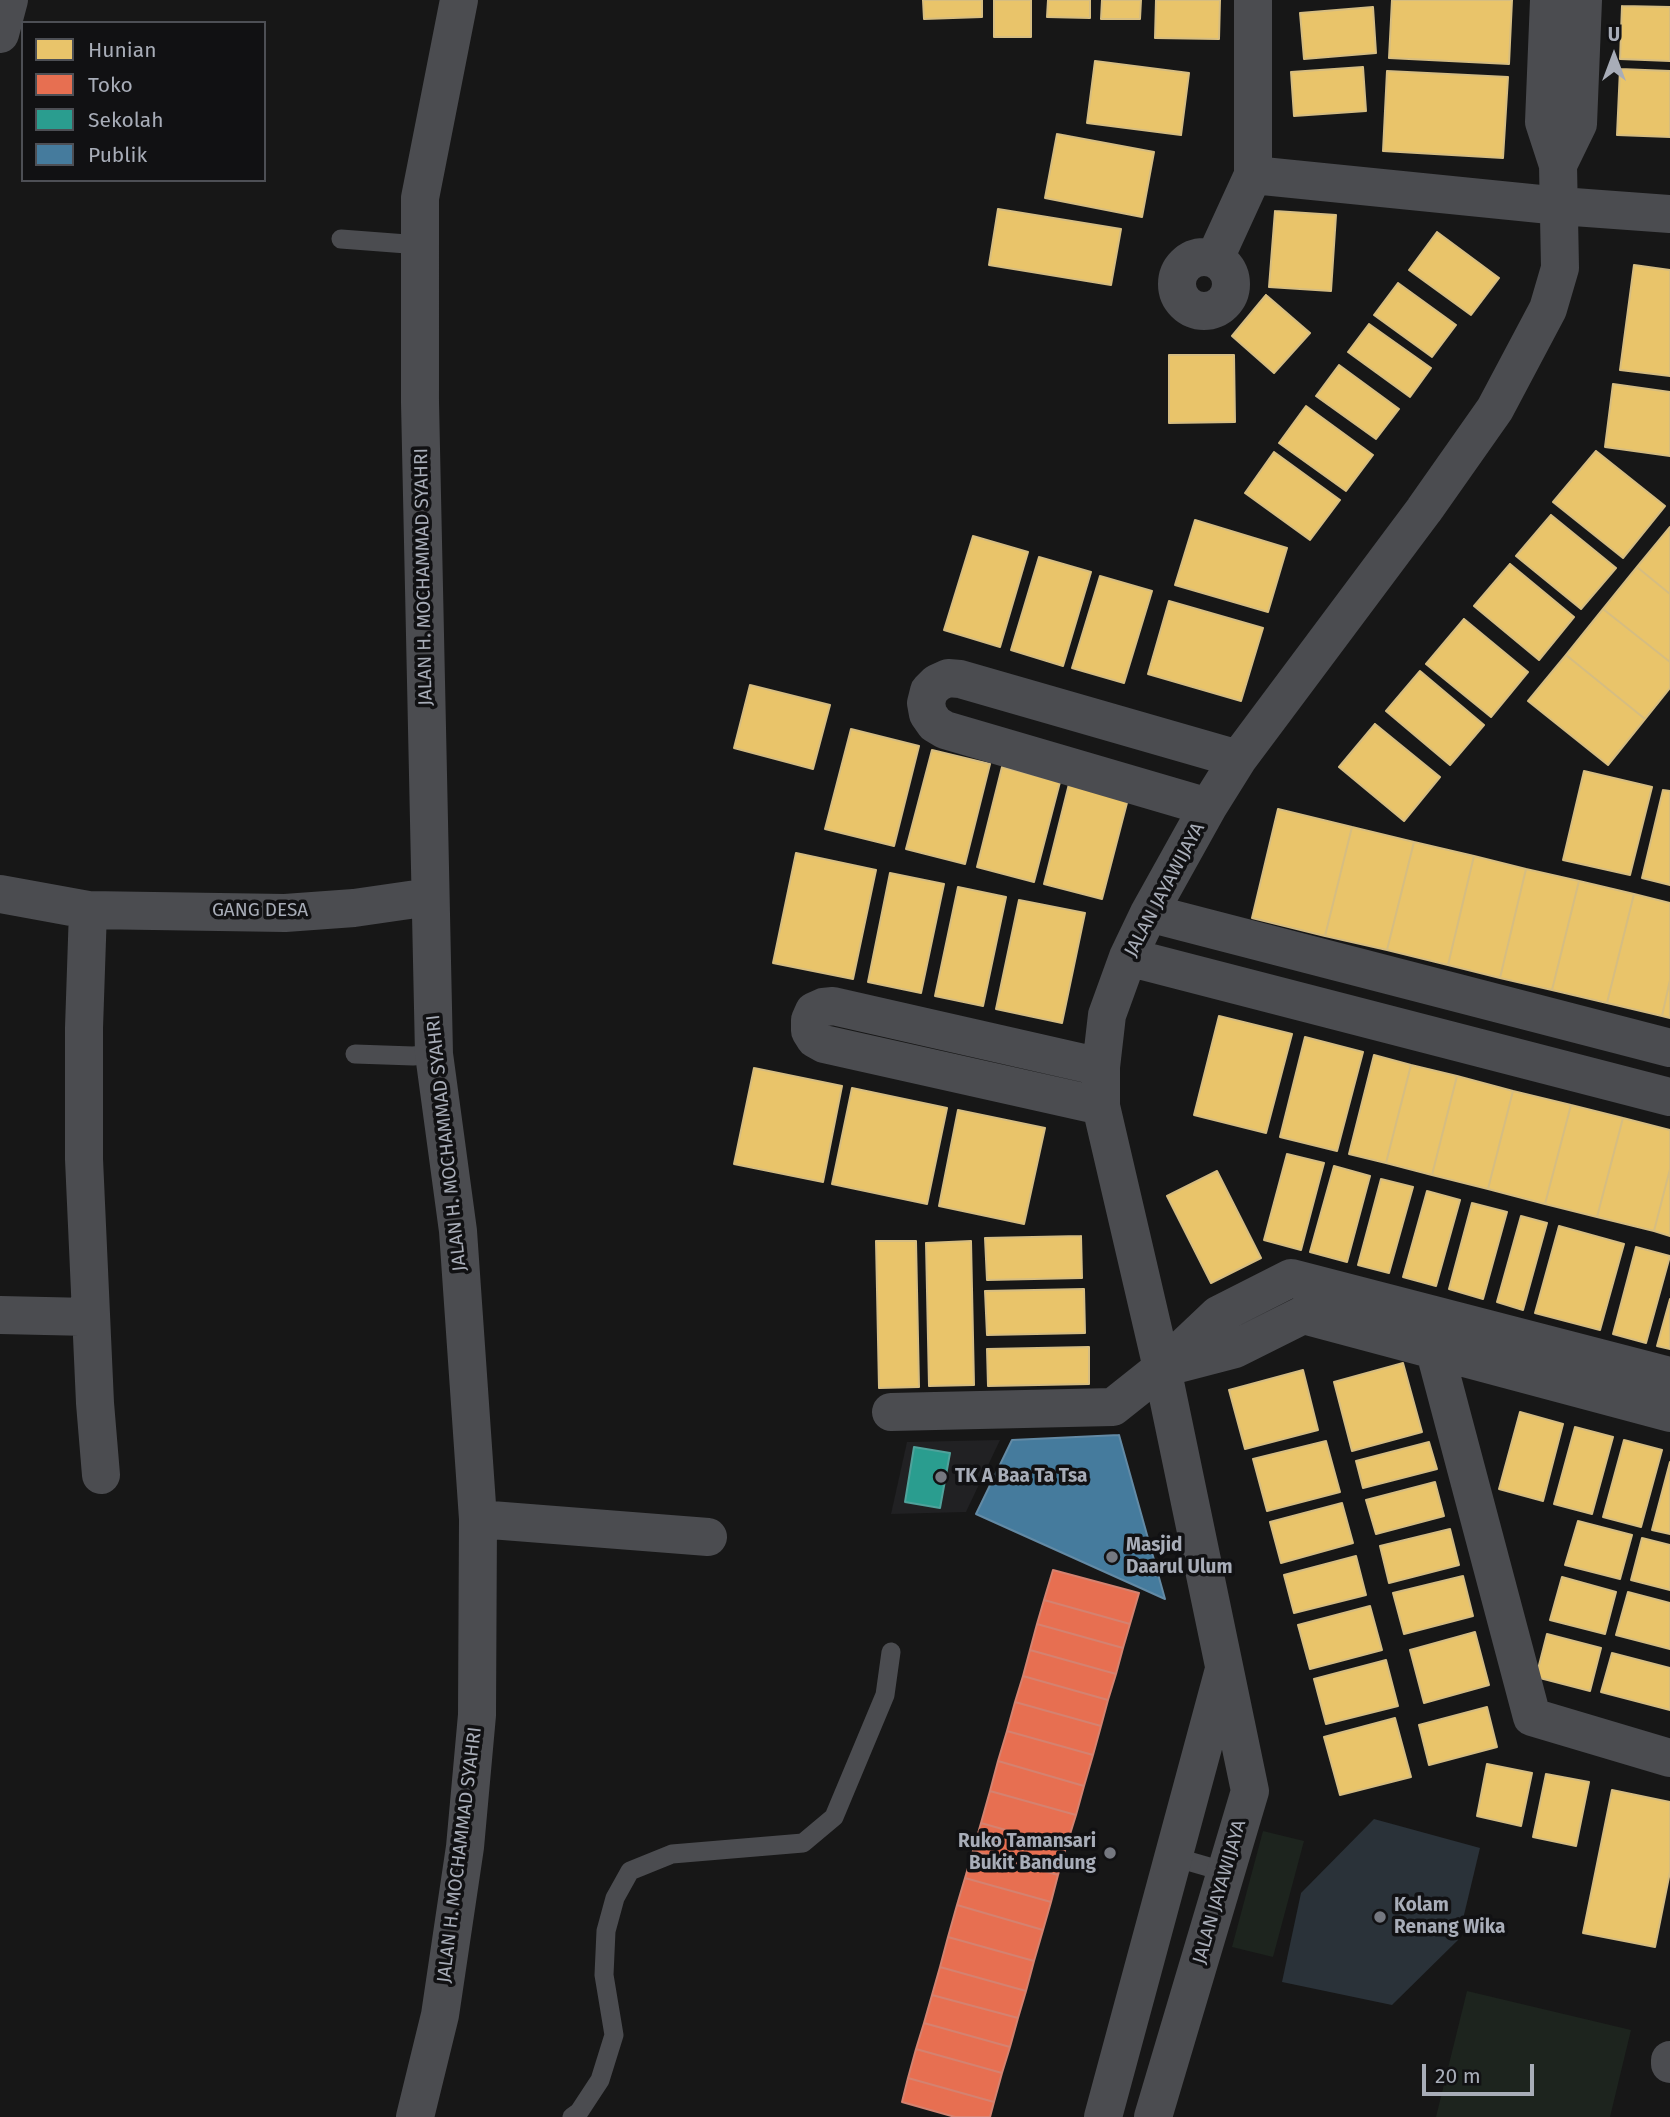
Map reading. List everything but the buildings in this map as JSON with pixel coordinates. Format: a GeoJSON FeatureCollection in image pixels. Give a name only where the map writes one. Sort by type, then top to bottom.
{"type":"FeatureCollection","features":[{"type":"Feature","properties":{"kind":"street"},"geometry":{"type":"LineString","coordinates":[[0,34],[9,0]]}},
{"type":"Feature","properties":{"kind":"street","name":"JALAN H. MOCHAMMAD SYAHRI"},"geometry":{"type":"LineString","coordinates":[[415,2117],[440,2015],[465,1847],[477,1715],[478,1519],[458,1231],[434,1054],[420,416],[420,198],[459,0]]}},
{"type":"Feature","properties":{"kind":"street"},"geometry":{"type":"LineString","coordinates":[[1214,258],[1254,175],[1254,0]]}},
{"type":"Feature","properties":{"kind":"street"},"geometry":{"type":"LineString","coordinates":[[1549,0],[1544,122],[1558,164]]}},
{"type":"Feature","properties":{"kind":"street"},"geometry":{"type":"LineString","coordinates":[[1558,164],[1578,124],[1583,0]]}},
{"type":"Feature","properties":{"kind":"street","name":"JALAN JAYAWIJAYA"},"geometry":{"type":"LineString","coordinates":[[1153,2117],[1250,1791],[1162,1368],[1101,1106],[1101,1067],[1107,1015],[1128,957],[1149,913],[1208,807],[1238,760],[1424,510],[1495,409],[1548,309],[1560,268],[1558,164]]}},
{"type":"Feature","properties":{"kind":"street"},"geometry":{"type":"LineString","coordinates":[[1254,175],[1560,206],[1670,214]]}},
{"type":"Feature","properties":{"kind":"street"},"geometry":{"type":"LineString","coordinates":[[1208,807],[945,730],[935,724],[928,714],[926,703],[929,691],[948,678],[960,679],[1238,760]]}},
{"type":"Feature","properties":{"kind":"street","name":"GANG DESA"},"geometry":{"type":"LineString","coordinates":[[0,894],[88,909],[285,913],[354,908],[430,897]]}},
{"type":"Feature","properties":{"kind":"street"},"geometry":{"type":"LineString","coordinates":[[88,909],[83,1158],[101,1475]]}},
{"type":"Feature","properties":{"kind":"street"},"geometry":{"type":"LineString","coordinates":[[1149,913],[1670,1048]]}},
{"type":"Feature","properties":{"kind":"street"},"geometry":{"type":"LineString","coordinates":[[1128,957],[1670,1097]]}},
{"type":"Feature","properties":{"kind":"street"},"geometry":{"type":"LineString","coordinates":[[1101,1067],[833,1006],[822,1007],[814,1012],[810,1020],[810,1031],[815,1039],[824,1044],[1101,1106]]}},
{"type":"Feature","properties":{"kind":"street"},"geometry":{"type":"LineString","coordinates":[[1528,1061],[1539,1015]]}},
{"type":"Feature","properties":{"kind":"street"},"geometry":{"type":"LineString","coordinates":[[891,1412],[1113,1408],[1162,1368],[1218,1315],[1291,1278],[1670,1376]]}},
{"type":"Feature","properties":{"kind":"street"},"geometry":{"type":"LineString","coordinates":[[1426,1313],[1532,1717],[1670,1758]]}},
{"type":"Feature","properties":{"kind":"street"},"geometry":{"type":"LineString","coordinates":[[0,1315],[90,1317]]}},
{"type":"Feature","properties":{"kind":"street"},"geometry":{"type":"LineString","coordinates":[[1162,1368],[1235,1349],[1303,1315],[1670,1413]]}},
{"type":"Feature","properties":{"kind":"street"},"geometry":{"type":"LineString","coordinates":[[478,1519],[708,1537]]}},
{"type":"Feature","properties":{"kind":"street","name":"JALAN JAYAWIJAYA"},"geometry":{"type":"LineString","coordinates":[[1103,2117],[1225,1664]]}},
{"type":"Feature","properties":{"kind":"lane"},"geometry":{"type":"LineString","coordinates":[[341,239],[420,246]]}},
{"type":"Feature","properties":{"kind":"lane"},"geometry":{"type":"LineString","coordinates":[[355,1054],[434,1054]]}},
{"type":"Feature","properties":{"kind":"lane"},"geometry":{"type":"LineString","coordinates":[[572,2117],[579,2112],[600,2080],[614,2035],[604,1975],[606,1931],[615,1898],[630,1871],[672,1854],[803,1843],[834,1817],[885,1695],[891,1651]]}},
{"type":"Feature","properties":{"kind":"lane"},"geometry":{"type":"LineString","coordinates":[[1174,1857],[1226,1872]]}},
{"type":"Feature","properties":{"kind":"shaded area","name":"TK A Baa Ta Tsa"},"geometry":{"type":"Polygon","coordinates":[[[1000,1440],[966,1512],[891,1514],[907,1442],[1000,1440]]]}},
{"type":"Feature","properties":{"kind":"shaded area","name":"Kolam Renang Wika"},"geometry":{"type":"Polygon","coordinates":[[[1374,1819],[1480,1848],[1458,1940],[1392,2005],[1282,1982],[1301,1893],[1374,1819]]]}},
{"type":"Feature","properties":{"kind":"shaded area"},"geometry":{"type":"Polygon","coordinates":[[[1263,1831],[1304,1841],[1273,1957],[1232,1947],[1263,1831]]]}},
{"type":"Feature","properties":{"kind":"shaded area"},"geometry":{"type":"Polygon","coordinates":[[[1467,1991],[1631,2030],[1610,2117],[1436,2117],[1467,1991]]]}},
{"type":"Feature","properties":{"kind":"place","name":"TK A Baa Ta Tsa"},"geometry":{"type":"Point","coordinates":[941,1477]}},
{"type":"Feature","properties":{"kind":"place","name":"Masjid Daarul Ulum"},"geometry":{"type":"Point","coordinates":[1112,1557]}},
{"type":"Feature","properties":{"kind":"place","name":"Ruko Tamansari Bukit Bandung"},"geometry":{"type":"Point","coordinates":[1110,1853]}},
{"type":"Feature","properties":{"kind":"place","name":"Kolam Renang Wika"},"geometry":{"type":"Point","coordinates":[1380,1917]}}]}
